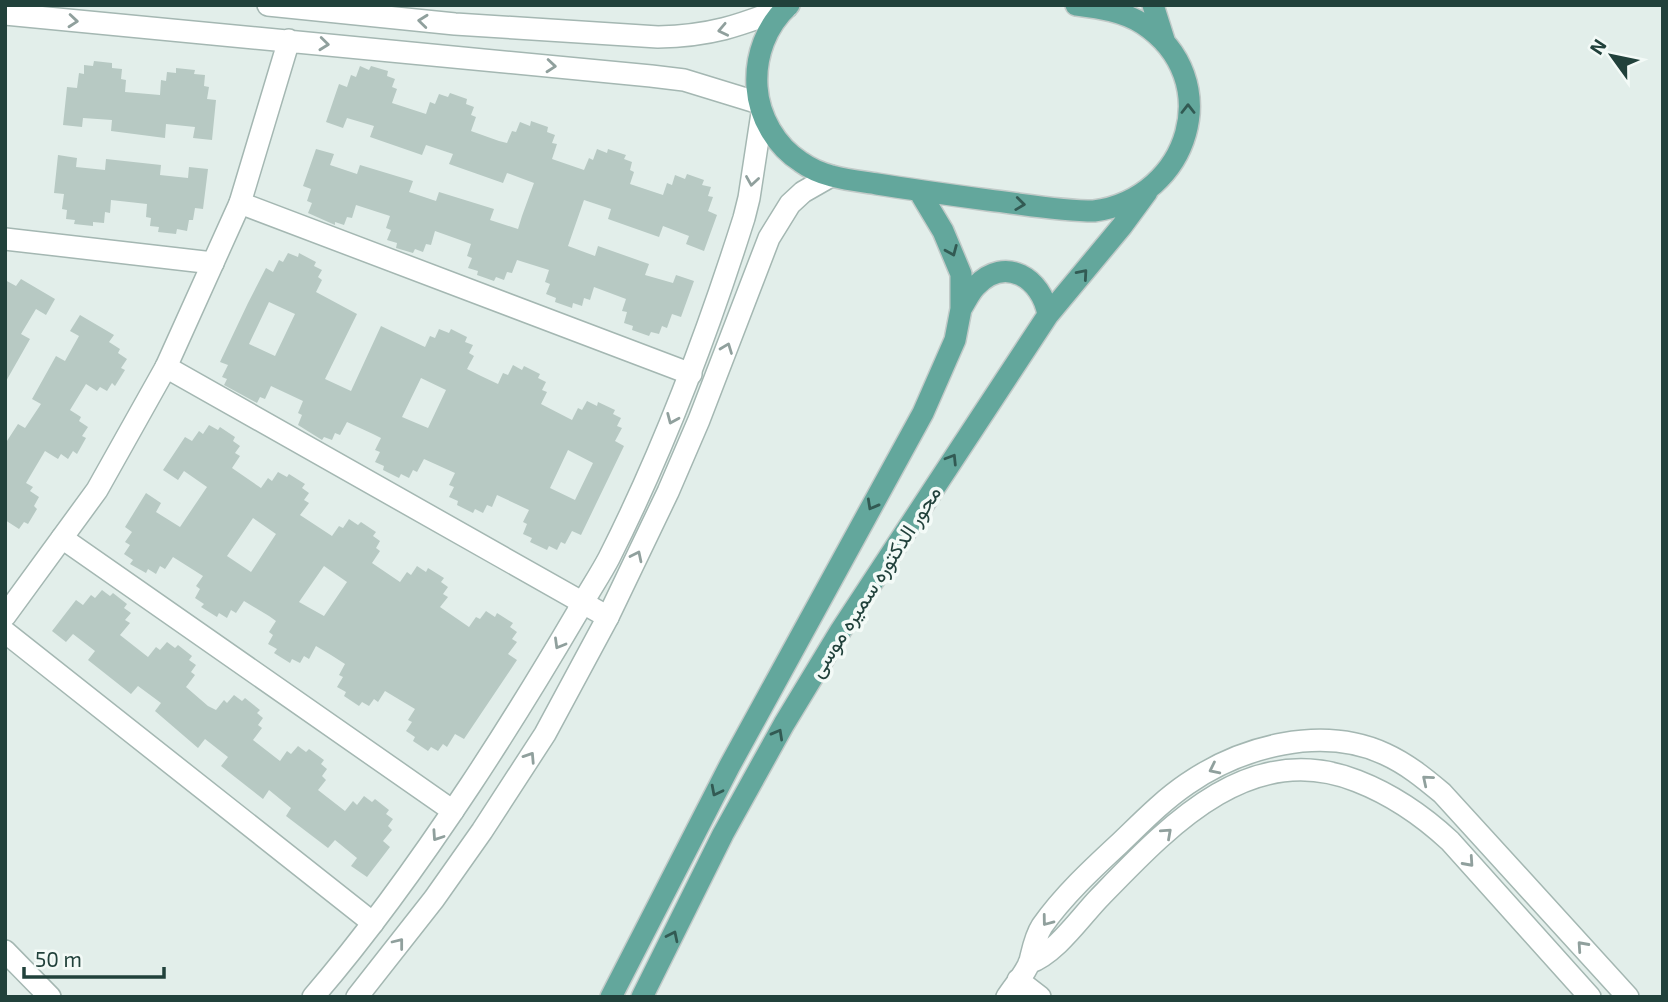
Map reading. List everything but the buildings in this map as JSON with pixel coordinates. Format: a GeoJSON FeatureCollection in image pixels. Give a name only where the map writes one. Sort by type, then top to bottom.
{"type":"FeatureCollection","features":[{"type":"Feature","properties":{"kind":"main road"},"geometry":{"type":"LineString","coordinates":[[1076,5],[1131,17],[1165,45]]}},
{"type":"Feature","properties":{"kind":"main road"},"geometry":{"type":"LineString","coordinates":[[788,6],[770,27],[760,51],[756,77],[761,108],[778,142],[802,163],[831,176],[919,191],[1094,211],[1120,206],[1147,192],[1169,170],[1188,124],[1189,107],[1182,74],[1165,45],[1153,5]]}},
{"type":"Feature","properties":{"kind":"main road","name":"محور الدكتوره سميره موسى"},"geometry":{"type":"LineString","coordinates":[[611,997],[729,767],[923,413],[955,340],[961,309],[961,274],[954,253],[919,191]]}},
{"type":"Feature","properties":{"kind":"main road","name":"محور الدكتوره سميره موسى"},"geometry":{"type":"LineString","coordinates":[[642,997],[717,845],[784,724],[841,630],[1048,314],[1147,192]]}},
{"type":"Feature","properties":{"kind":"main road"},"geometry":{"type":"LineString","coordinates":[[961,309],[977,285],[991,276],[1007,272],[1024,276],[1037,286],[1045,300],[1048,314]]}},
{"type":"Feature","properties":{"kind":"street"},"geometry":{"type":"LineString","coordinates":[[268,5],[455,24],[682,37],[734,28],[788,6]]}},
{"type":"Feature","properties":{"kind":"street"},"geometry":{"type":"LineString","coordinates":[[5,14],[684,80],[761,108],[747,208],[691,374],[634,506],[607,560],[516,715],[408,878],[313,997]]}},
{"type":"Feature","properties":{"kind":"street"},"geometry":{"type":"LineString","coordinates":[[452,57],[455,24]]}},
{"type":"Feature","properties":{"kind":"street"},"geometry":{"type":"LineString","coordinates":[[5,616],[97,490],[166,367],[240,203],[289,40]]}},
{"type":"Feature","properties":{"kind":"street"},"geometry":{"type":"LineString","coordinates":[[357,997],[434,899],[545,734],[608,617],[699,420],[769,238],[790,204],[803,192],[831,176]]}},
{"type":"Feature","properties":{"kind":"street"},"geometry":{"type":"LineString","coordinates":[[240,203],[691,374]]}},
{"type":"Feature","properties":{"kind":"street"},"geometry":{"type":"LineString","coordinates":[[5,239],[213,263]]}},
{"type":"Feature","properties":{"kind":"street"},"geometry":{"type":"LineString","coordinates":[[166,367],[608,617]]}},
{"type":"Feature","properties":{"kind":"street"},"geometry":{"type":"LineString","coordinates":[[62,538],[453,811]]}},
{"type":"Feature","properties":{"kind":"street"},"geometry":{"type":"LineString","coordinates":[[5,632],[373,923]]}},
{"type":"Feature","properties":{"kind":"street"},"geometry":{"type":"LineString","coordinates":[[1018,980],[1042,927],[1079,884],[1168,798],[1187,784],[1235,758],[1269,747],[1309,741],[1349,743],[1383,753],[1415,770],[1442,793],[1628,997]]}},
{"type":"Feature","properties":{"kind":"street"},"geometry":{"type":"LineString","coordinates":[[1018,980],[1049,952],[1133,864],[1201,805],[1240,782],[1283,769],[1324,770],[1340,774],[1398,799],[1426,818],[1450,841],[1590,997]]}},
{"type":"Feature","properties":{"kind":"street"},"geometry":{"type":"LineString","coordinates":[[1116,847],[1133,864]]}},
{"type":"Feature","properties":{"kind":"street"},"geometry":{"type":"LineString","coordinates":[[5,951],[50,997]]}},
{"type":"Feature","properties":{"kind":"street"},"geometry":{"type":"LineString","coordinates":[[1018,980],[1040,997]]}}]}
